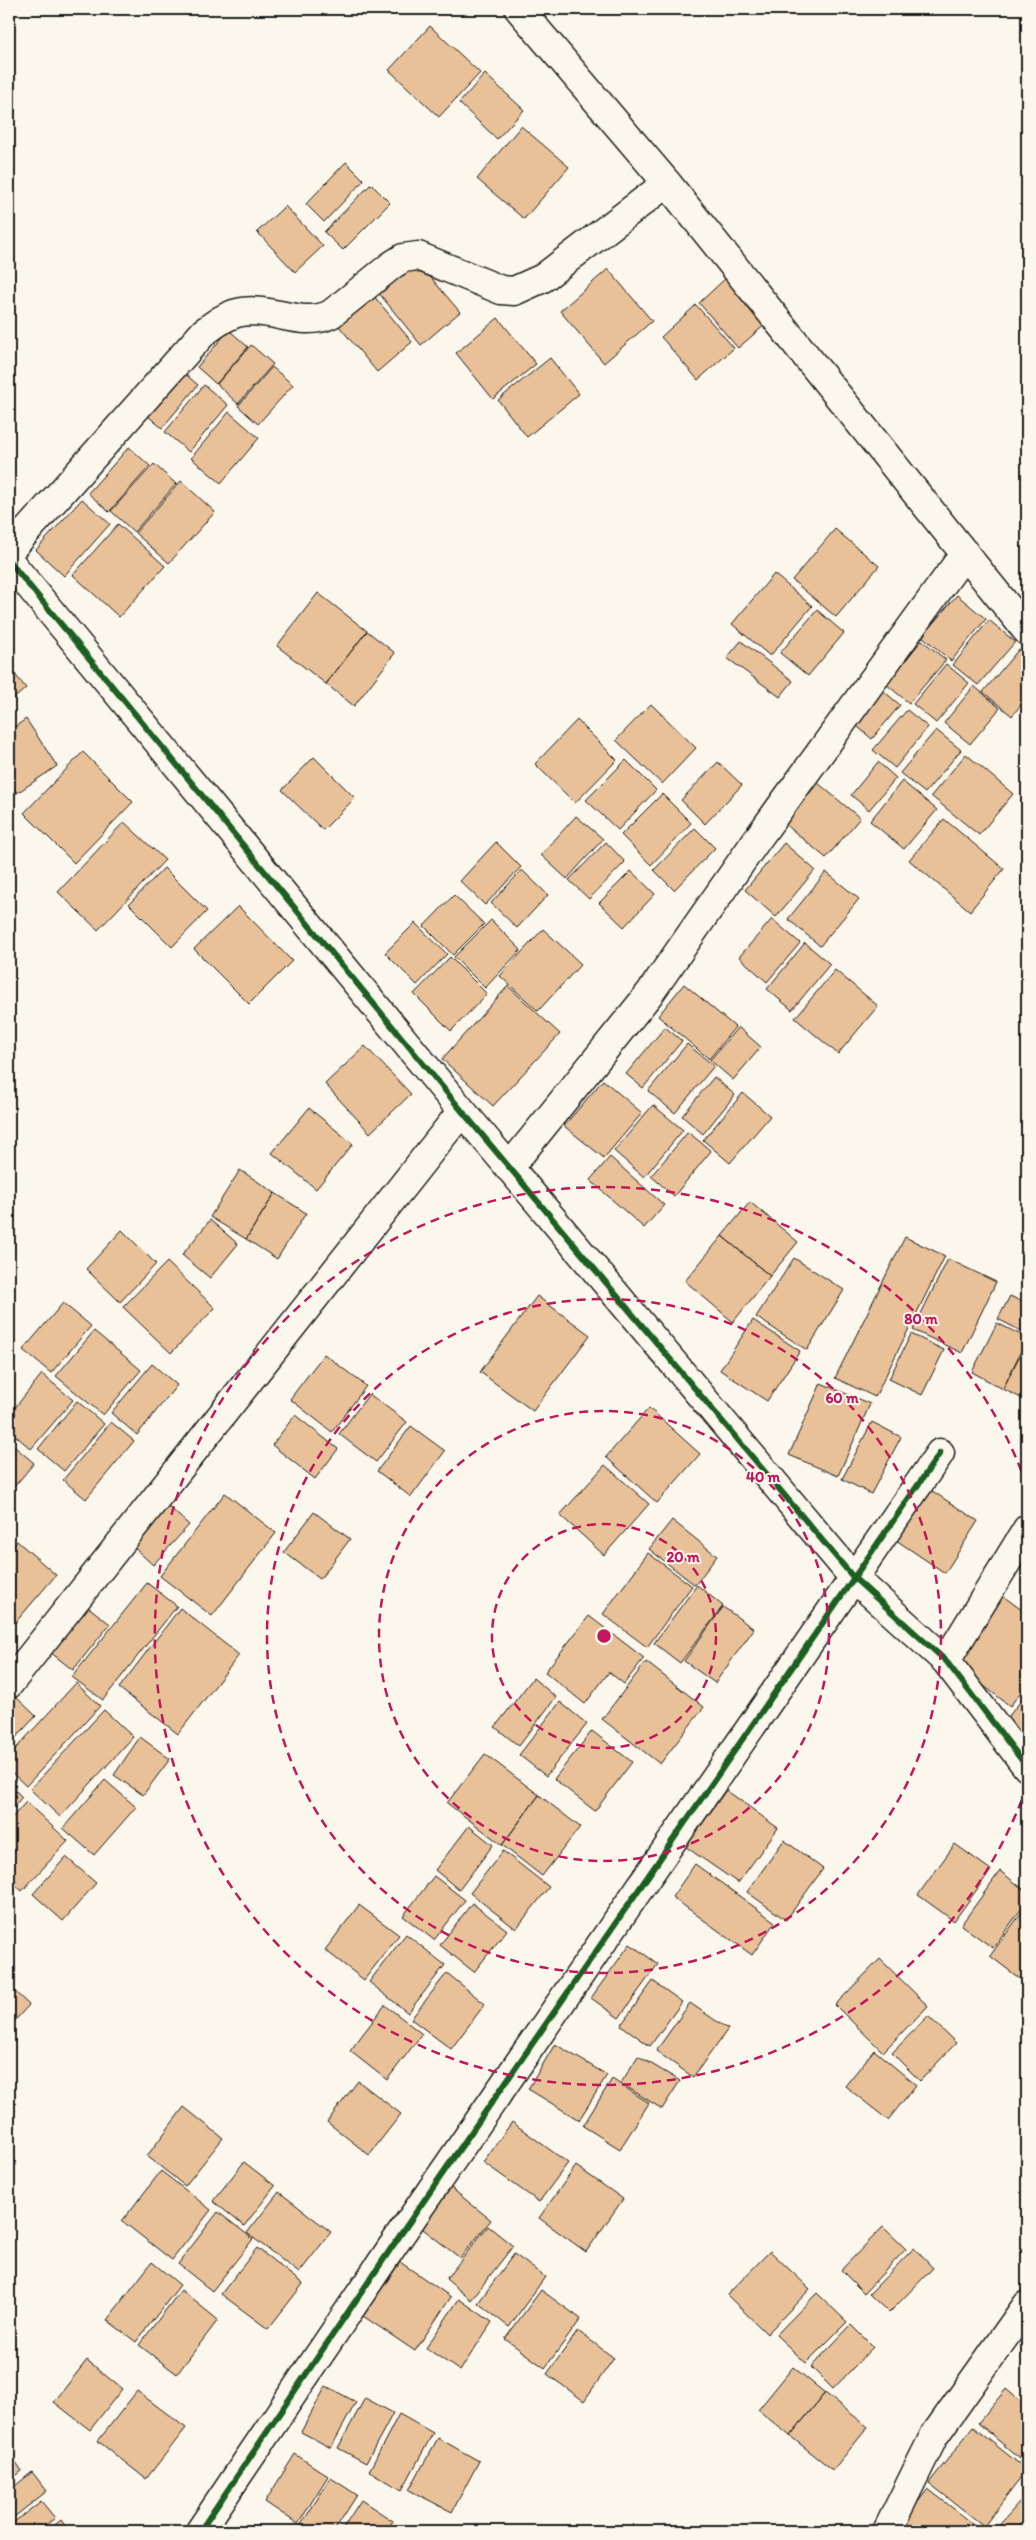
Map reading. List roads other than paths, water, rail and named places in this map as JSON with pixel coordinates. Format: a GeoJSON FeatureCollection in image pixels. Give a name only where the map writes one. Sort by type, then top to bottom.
{"type":"FeatureCollection","features":[{"type":"Feature","properties":{"kind":"street"},"geometry":{"type":"LineString","coordinates":[[519,9],[667,183],[1027,631]]}},
{"type":"Feature","properties":{"kind":"street"},"geometry":{"type":"LineString","coordinates":[[9,551],[204,332],[219,321],[236,313],[254,311],[320,320],[332,314],[392,265],[403,258],[418,256],[501,290],[514,291],[543,278],[667,183]]}},
{"type":"Feature","properties":{"kind":"street"},"geometry":{"type":"LineString","coordinates":[[509,1168],[650,993],[756,841],[965,553]]}},
{"type":"Feature","properties":{"kind":"street"},"geometry":{"type":"LineString","coordinates":[[9,561],[462,1112],[853,1577],[946,1661],[1027,1767]]}},
{"type":"Feature","properties":{"kind":"street"},"geometry":{"type":"LineString","coordinates":[[14,1666],[462,1112]]}},
{"type":"Feature","properties":{"kind":"street"},"geometry":{"type":"LineString","coordinates":[[200,2531],[853,1577],[940,1453]]}},
{"type":"Feature","properties":{"kind":"street"},"geometry":{"type":"LineString","coordinates":[[946,1661],[1027,1530]]}},
{"type":"Feature","properties":{"kind":"street"},"geometry":{"type":"LineString","coordinates":[[887,2531],[934,2436],[1027,2305]]}}]}
